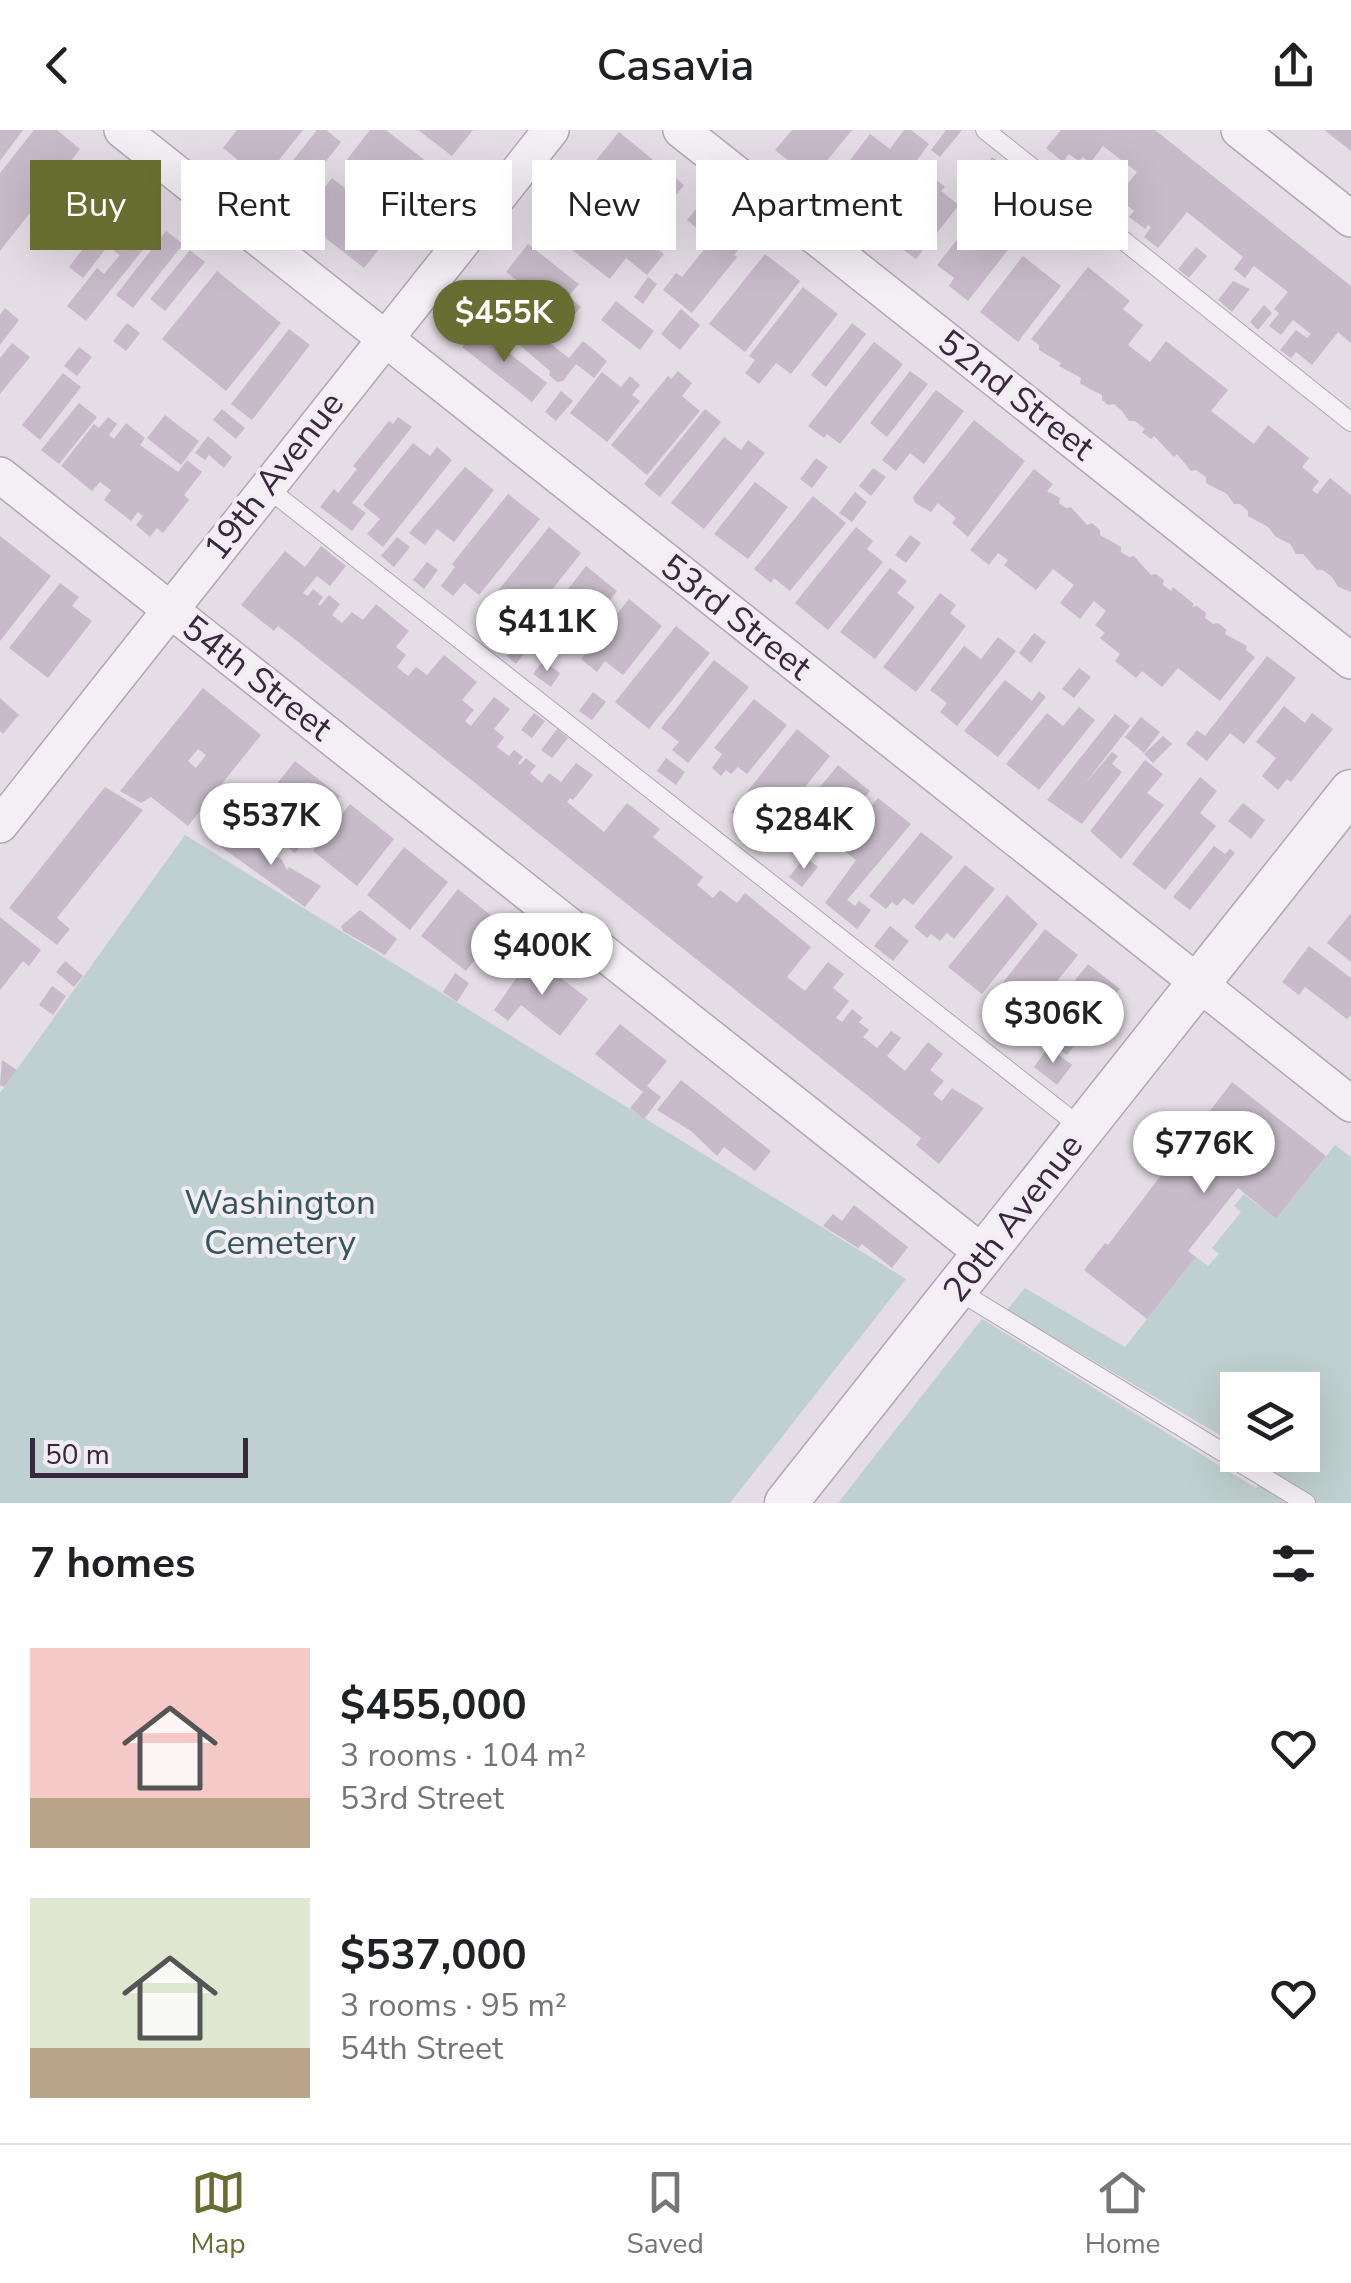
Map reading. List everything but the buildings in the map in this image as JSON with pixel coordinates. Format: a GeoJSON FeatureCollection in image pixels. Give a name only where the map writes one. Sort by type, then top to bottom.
{"type":"FeatureCollection","features":[{"type":"Feature","properties":{"kind":"street","name":"53rd Street"},"geometry":{"type":"LineString","coordinates":[[122,130],[1351,1104]]}},
{"type":"Feature","properties":{"kind":"street","name":"19th Avenue"},"geometry":{"type":"LineString","coordinates":[[0,825],[551,130]]}},
{"type":"Feature","properties":{"kind":"street","name":"52nd Street"},"geometry":{"type":"LineString","coordinates":[[681,130],[1351,661]]}},
{"type":"Feature","properties":{"kind":"street"},"geometry":{"type":"LineString","coordinates":[[1239,130],[1351,219]]}},
{"type":"Feature","properties":{"kind":"street","name":"54th Street"},"geometry":{"type":"LineString","coordinates":[[0,475],[984,1254]]}},
{"type":"Feature","properties":{"kind":"street","name":"20th Avenue"},"geometry":{"type":"LineString","coordinates":[[786,1503],[1351,791]]}},
{"type":"Feature","properties":{"kind":"lane"},"geometry":{"type":"LineString","coordinates":[[985,130],[1351,422]]}},
{"type":"Feature","properties":{"kind":"lane"},"geometry":{"type":"LineString","coordinates":[[266,486],[1083,1129]]}},
{"type":"Feature","properties":{"kind":"lane"},"geometry":{"type":"LineString","coordinates":[[956,1289],[1306,1503]]}},
{"type":"Feature","properties":{"kind":"green space","name":"Washington Cemetery"},"geometry":{"type":"Polygon","coordinates":[[[185,835],[906,1279],[730,1503],[0,1503],[0,1093],[185,835]]]}},
{"type":"Feature","properties":{"kind":"green space"},"geometry":{"type":"Polygon","coordinates":[[[1335,1145],[1351,1157],[1351,1503],[838,1503],[982,1319],[1220,1466],[1220,1472],[1230,1472],[1256,1488],[1266,1472],[1320,1472],[1320,1372],[1220,1372],[1220,1435],[1007,1310],[1025,1288],[1125,1347],[1196,1257],[1208,1266],[1219,1254],[1212,1248],[1241,1212],[1234,1206],[1244,1194],[1276,1219],[1335,1145]]]}}]}
